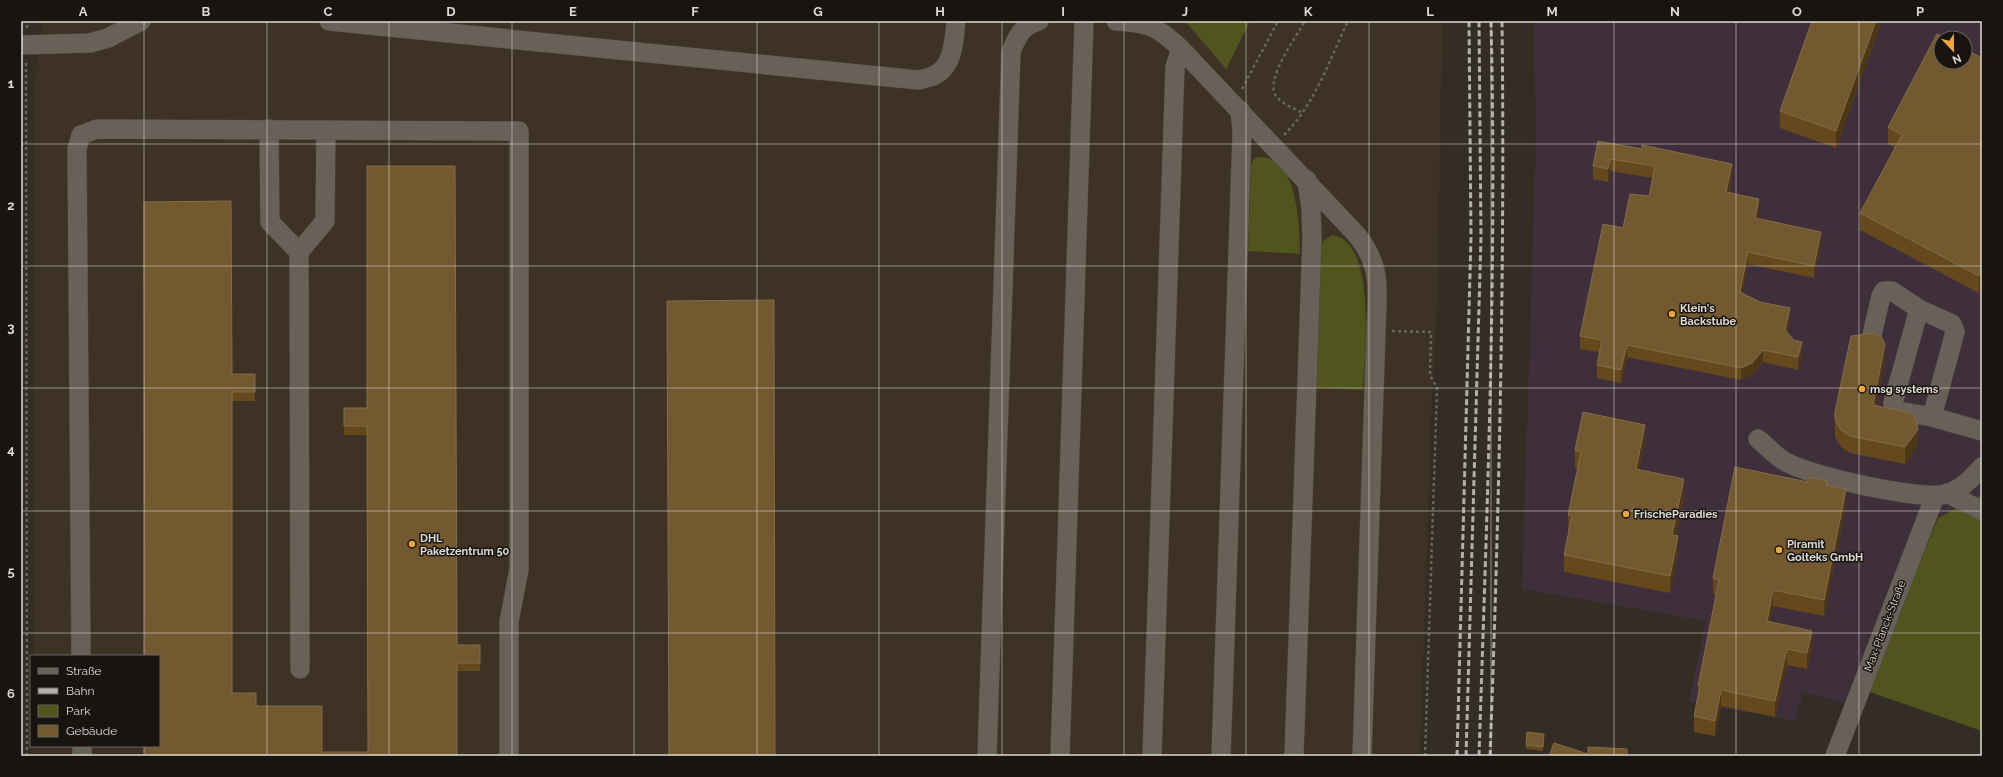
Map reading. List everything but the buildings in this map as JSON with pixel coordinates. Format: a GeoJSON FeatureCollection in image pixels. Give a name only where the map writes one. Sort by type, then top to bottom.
{"type":"FeatureCollection","features":[{"type":"Feature","properties":{"kind":"street"},"geometry":{"type":"LineString","coordinates":[[23,46],[90,44],[108,38],[141,21]]}},
{"type":"Feature","properties":{"kind":"street"},"geometry":{"type":"LineString","coordinates":[[329,21],[918,80],[934,76],[946,65],[953,50],[956,21]]}},
{"type":"Feature","properties":{"kind":"street"},"geometry":{"type":"LineString","coordinates":[[987,756],[1011,52],[1017,36],[1028,24],[1039,21]]}},
{"type":"Feature","properties":{"kind":"street"},"geometry":{"type":"LineString","coordinates":[[1060,756],[1084,21]]}},
{"type":"Feature","properties":{"kind":"street"},"geometry":{"type":"LineString","coordinates":[[1116,21],[1134,22],[1154,27],[1163,32],[1238,107],[1307,180],[1361,239],[1372,258],[1377,280],[1376,330],[1362,756]]}},
{"type":"Feature","properties":{"kind":"street"},"geometry":{"type":"LineString","coordinates":[[1152,756],[1175,67],[1181,49]]}},
{"type":"Feature","properties":{"kind":"street"},"geometry":{"type":"LineString","coordinates":[[1221,756],[1242,133],[1238,107]]}},
{"type":"Feature","properties":{"kind":"street"},"geometry":{"type":"LineString","coordinates":[[81,655],[77,149],[81,135],[97,129],[520,131],[519,568],[509,622],[509,756]]}},
{"type":"Feature","properties":{"kind":"street"},"geometry":{"type":"LineString","coordinates":[[269,129],[270,222],[298,252]]}},
{"type":"Feature","properties":{"kind":"street"},"geometry":{"type":"LineString","coordinates":[[300,669],[298,252],[325,222],[326,130]]}},
{"type":"Feature","properties":{"kind":"street"},"geometry":{"type":"LineString","coordinates":[[1294,756],[1312,238],[1311,209],[1307,180]]}},
{"type":"Feature","properties":{"kind":"street"},"geometry":{"type":"LineString","coordinates":[[1871,339],[1881,296],[1884,291],[1892,291],[1919,309],[1952,324],[1955,332],[1932,417]]}},
{"type":"Feature","properties":{"kind":"street"},"geometry":{"type":"LineString","coordinates":[[1919,309],[1893,402],[1894,407],[1899,411],[1932,417],[1982,431]]}},
{"type":"Feature","properties":{"kind":"street"},"geometry":{"type":"LineString","coordinates":[[1758,439],[1785,462],[1808,472],[1911,495],[1941,495],[1982,511]]}},
{"type":"Feature","properties":{"kind":"street"},"geometry":{"type":"LineString","coordinates":[[1941,495],[1966,484],[1982,467]]}},
{"type":"Feature","properties":{"kind":"street","name":"Max-Planck-Straße"},"geometry":{"type":"LineString","coordinates":[[1835,756],[1941,495]]}},
{"type":"Feature","properties":{"kind":"path"},"geometry":{"type":"LineString","coordinates":[[27,756],[23,46],[28,21]]}},
{"type":"Feature","properties":{"kind":"path"},"geometry":{"type":"LineString","coordinates":[[1238,107],[1278,21]]}},
{"type":"Feature","properties":{"kind":"path"},"geometry":{"type":"LineString","coordinates":[[1302,112],[1275,96],[1272,88],[1276,72],[1305,21]]}},
{"type":"Feature","properties":{"kind":"path"},"geometry":{"type":"LineString","coordinates":[[1274,145],[1292,127],[1315,92],[1348,21]]}},
{"type":"Feature","properties":{"kind":"path"},"geometry":{"type":"LineString","coordinates":[[1376,330],[1431,332],[1430,375],[1437,388],[1425,756]]}},
{"type":"Feature","properties":{"kind":"shaded area"},"geometry":{"type":"Polygon","coordinates":[[[43,21],[1442,21],[1438,287],[1432,395],[1420,756],[33,756],[33,747],[160,747],[160,655],[33,655],[35,78],[43,21]]]}},
{"type":"Feature","properties":{"kind":"shaded area"},"geometry":{"type":"Polygon","coordinates":[[[1534,21],[1982,21],[1982,497],[1979,496],[1938,518],[1855,687],[1849,703],[1803,693],[1795,721],[1689,702],[1706,621],[1522,589],[1536,139],[1534,21]]]}},
{"type":"Feature","properties":{"kind":"green space"},"geometry":{"type":"Polygon","coordinates":[[[1185,21],[1250,21],[1226,69],[1185,21]]]}},
{"type":"Feature","properties":{"kind":"green space"},"geometry":{"type":"Polygon","coordinates":[[[1258,157],[1271,159],[1281,167],[1289,180],[1297,211],[1300,254],[1248,251],[1251,166],[1253,160],[1258,157]]]}},
{"type":"Feature","properties":{"kind":"green space"},"geometry":{"type":"Polygon","coordinates":[[[1333,235],[1347,243],[1357,258],[1363,279],[1366,329],[1363,390],[1316,388],[1320,248],[1323,241],[1333,235]]]}},
{"type":"Feature","properties":{"kind":"green space"},"geometry":{"type":"Polygon","coordinates":[[[1979,496],[1982,497],[1982,731],[1867,691],[1938,518],[1979,496]]]}},
{"type":"Feature","properties":{"kind":"railway"},"geometry":{"type":"LineString","coordinates":[[1457,756],[1471,237],[1469,21]]}},
{"type":"Feature","properties":{"kind":"railway"},"geometry":{"type":"LineString","coordinates":[[1466,756],[1481,237],[1479,21]]}},
{"type":"Feature","properties":{"kind":"railway"},"geometry":{"type":"LineString","coordinates":[[1479,756],[1492,297],[1493,113],[1491,21]]}},
{"type":"Feature","properties":{"kind":"railway"},"geometry":{"type":"LineString","coordinates":[[1490,756],[1502,297],[1502,21]]}},
{"type":"Feature","properties":{"kind":"place","name":"Klein's Backstube"},"geometry":{"type":"Point","coordinates":[1672,314]}},
{"type":"Feature","properties":{"kind":"place","name":"msg systems"},"geometry":{"type":"Point","coordinates":[1862,389]}},
{"type":"Feature","properties":{"kind":"place","name":"FrischeParadies"},"geometry":{"type":"Point","coordinates":[1626,514]}},
{"type":"Feature","properties":{"kind":"place","name":"DHL Paketzentrum 50"},"geometry":{"type":"Point","coordinates":[412,544]}},
{"type":"Feature","properties":{"kind":"place","name":"Piramit Golteks GmbH"},"geometry":{"type":"Point","coordinates":[1779,550]}}]}
